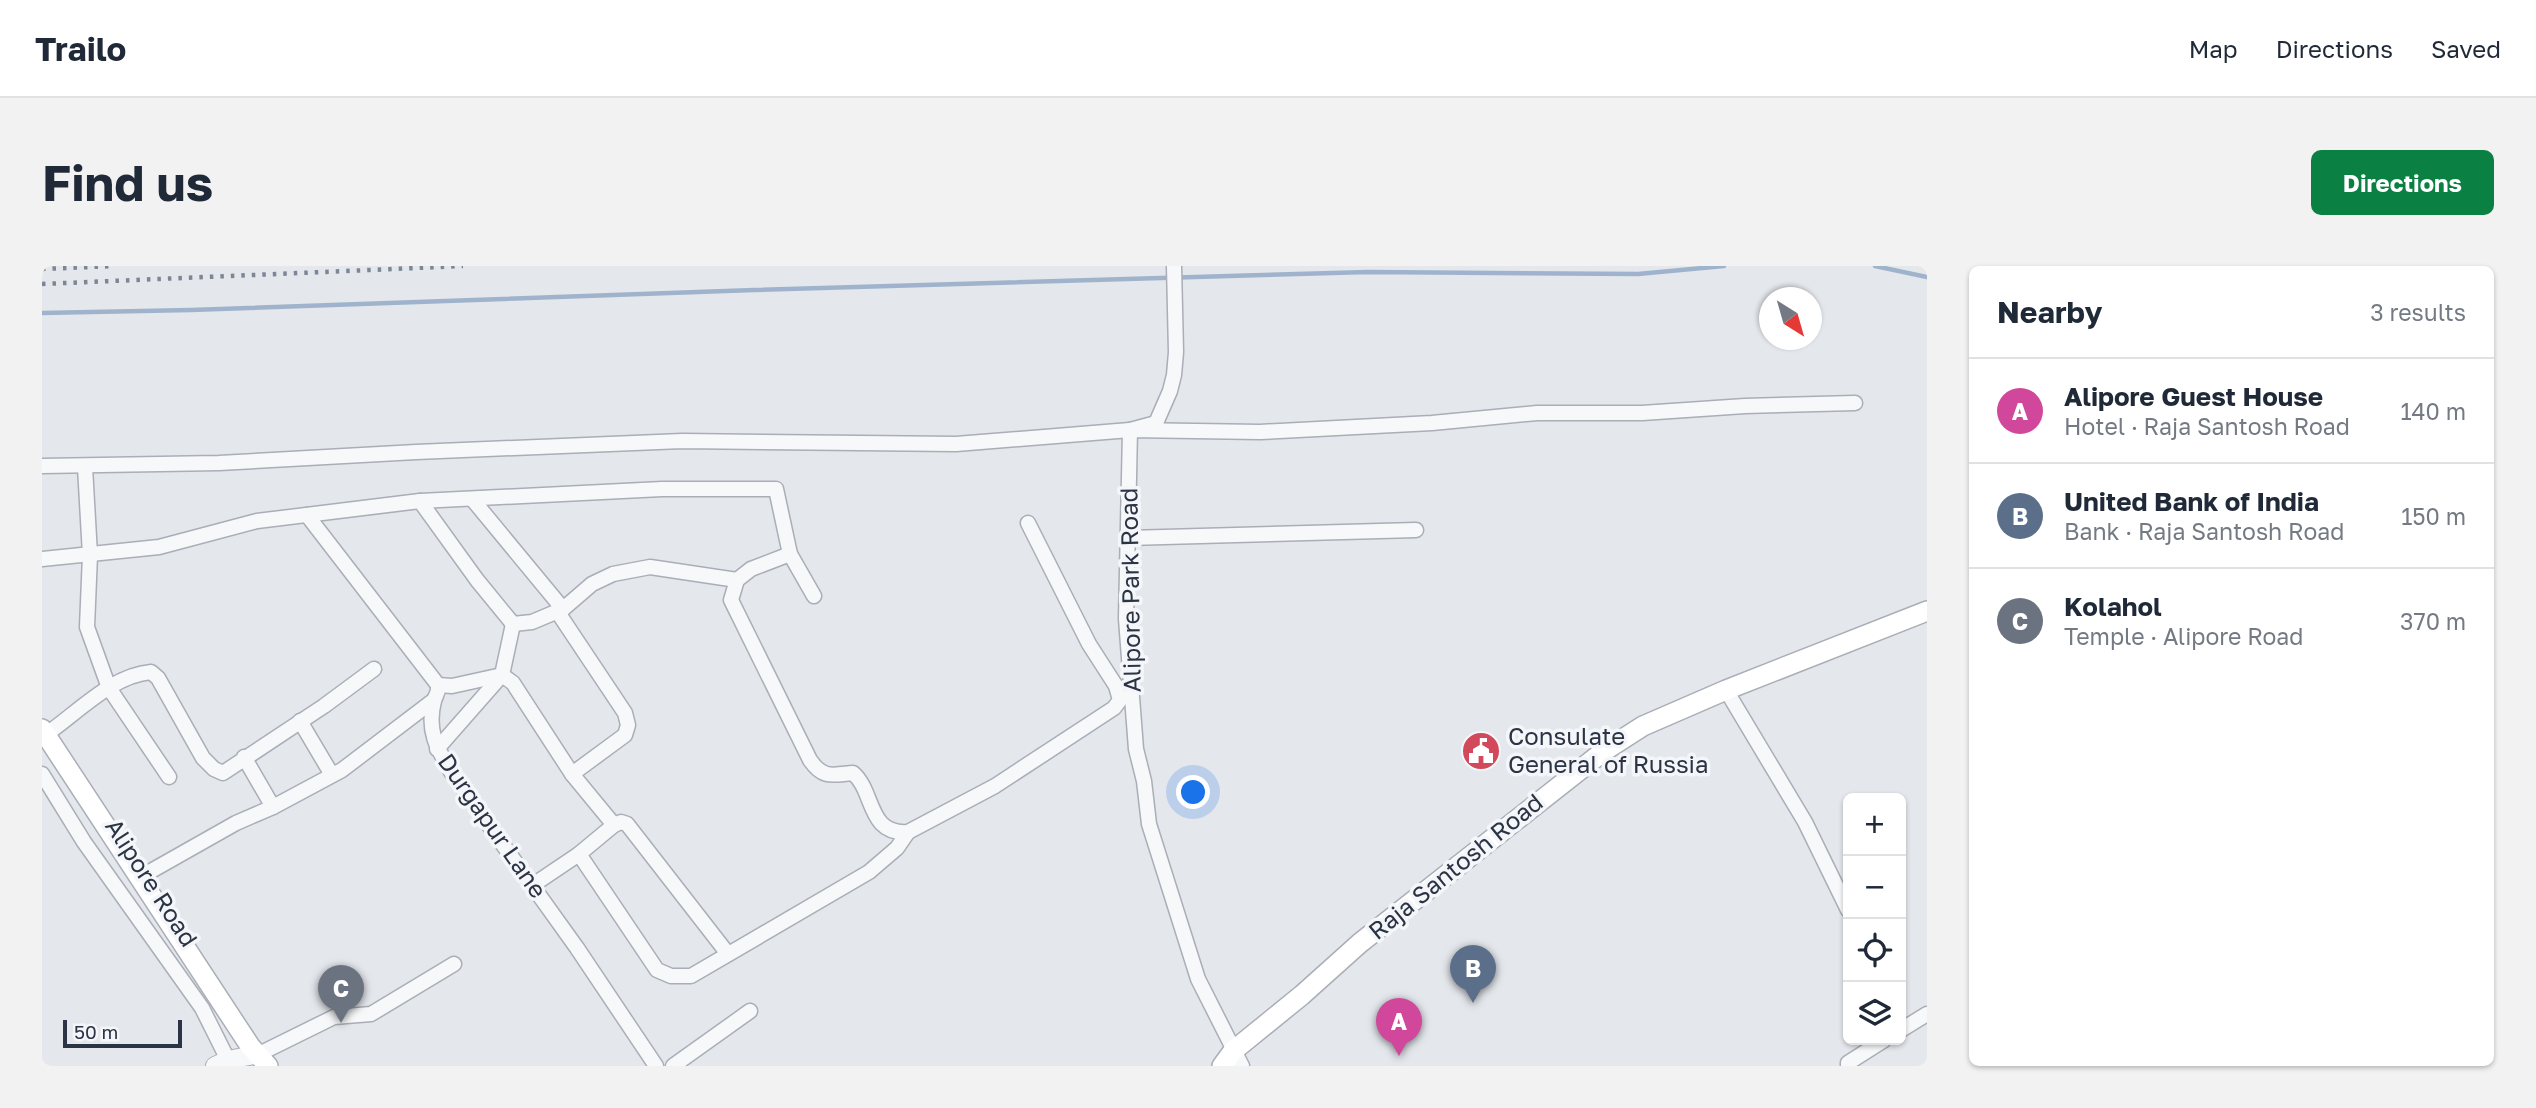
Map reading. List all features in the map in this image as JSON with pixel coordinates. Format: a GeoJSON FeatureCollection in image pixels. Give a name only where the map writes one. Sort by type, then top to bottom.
{"type":"FeatureCollection","features":[{"type":"Feature","properties":{"kind":"main road","name":"Raja Santosh Road"},"geometry":{"type":"LineString","coordinates":[[1232,1061],[1360,943],[1594,757],[1643,726],[1726,690],[1927,611]]}},
{"type":"Feature","properties":{"kind":"main road","name":"Alipore Road"},"geometry":{"type":"LineString","coordinates":[[42,713],[47,729],[258,1052]]}},
{"type":"Feature","properties":{"kind":"main road","name":"Alipore Road"},"geometry":{"type":"LineString","coordinates":[[47,729],[258,1052]]}},
{"type":"Feature","properties":{"kind":"street"},"geometry":{"type":"LineString","coordinates":[[1130,429],[1156,423],[1170,391],[1174,375],[1174,266]]}},
{"type":"Feature","properties":{"kind":"street"},"geometry":{"type":"LineString","coordinates":[[42,466],[219,463],[682,441],[956,444],[1130,429],[1260,432],[1432,423],[1537,413],[1642,413],[1745,406],[1855,403]]}},
{"type":"Feature","properties":{"kind":"street","name":"Alipore Park Road"},"geometry":{"type":"LineString","coordinates":[[1130,429],[1126,619],[1136,749],[1144,781],[1149,824],[1198,979],[1232,1061]]}},
{"type":"Feature","properties":{"kind":"street"},"geometry":{"type":"LineString","coordinates":[[85,467],[90,555],[88,627],[109,688],[169,777]]}},
{"type":"Feature","properties":{"kind":"street"},"geometry":{"type":"LineString","coordinates":[[42,559],[159,547],[257,521],[420,501],[662,489],[776,489],[790,554],[814,596]]}},
{"type":"Feature","properties":{"kind":"street"},"geometry":{"type":"LineString","coordinates":[[473,500],[560,610],[625,713],[628,725],[625,735],[572,774]]}},
{"type":"Feature","properties":{"kind":"street"},"geometry":{"type":"LineString","coordinates":[[420,501],[513,624]]}},
{"type":"Feature","properties":{"kind":"street"},"geometry":{"type":"LineString","coordinates":[[307,515],[438,685],[452,686],[502,675],[513,683],[572,774],[614,825]]}},
{"type":"Feature","properties":{"kind":"street"},"geometry":{"type":"LineString","coordinates":[[790,554],[751,569],[737,580],[731,600],[818,772],[830,775],[853,773],[862,780],[873,813],[882,824],[897,833],[908,832],[995,786],[1114,708],[1120,700],[1116,686],[1089,644],[1028,523]]}},
{"type":"Feature","properties":{"kind":"street"},"geometry":{"type":"LineString","coordinates":[[1128,538],[1416,530]]}},
{"type":"Feature","properties":{"kind":"street"},"geometry":{"type":"LineString","coordinates":[[513,624],[532,622],[560,610],[592,584],[613,574],[650,567],[737,580]]}},
{"type":"Feature","properties":{"kind":"street"},"geometry":{"type":"LineString","coordinates":[[437,749],[502,675],[513,624]]}},
{"type":"Feature","properties":{"kind":"street"},"geometry":{"type":"LineString","coordinates":[[47,729],[109,688],[140,673],[151,672],[158,678],[203,758],[223,773],[374,669]]}},
{"type":"Feature","properties":{"kind":"street","name":"Durgapur Lane"},"geometry":{"type":"LineString","coordinates":[[438,685],[431,735],[437,749],[656,1066]]}},
{"type":"Feature","properties":{"kind":"street"},"geometry":{"type":"LineString","coordinates":[[1726,690],[1805,822],[1843,900]]}},
{"type":"Feature","properties":{"kind":"street"},"geometry":{"type":"LineString","coordinates":[[144,874],[236,823],[273,807],[342,770],[434,700]]}},
{"type":"Feature","properties":{"kind":"street"},"geometry":{"type":"LineString","coordinates":[[300,721],[332,775]]}},
{"type":"Feature","properties":{"kind":"street"},"geometry":{"type":"LineString","coordinates":[[244,757],[273,807]]}},
{"type":"Feature","properties":{"kind":"street"},"geometry":{"type":"LineString","coordinates":[[42,774],[84,842],[202,1008],[221,1063],[258,1052],[334,1017],[372,1014],[454,964]]}},
{"type":"Feature","properties":{"kind":"street"},"geometry":{"type":"LineString","coordinates":[[533,885],[579,854],[614,825],[621,822],[627,824],[728,954]]}},
{"type":"Feature","properties":{"kind":"street"},"geometry":{"type":"LineString","coordinates":[[579,854],[657,971],[671,976],[691,976],[869,873],[897,848],[908,832]]}},
{"type":"Feature","properties":{"kind":"street"},"geometry":{"type":"LineString","coordinates":[[673,1066],[750,1011]]}},
{"type":"Feature","properties":{"kind":"street"},"geometry":{"type":"LineString","coordinates":[[1906,1027],[1927,1014]]}},
{"type":"Feature","properties":{"kind":"street"},"geometry":{"type":"LineString","coordinates":[[1848,1066],[1855,1057],[1875,1045]]}},
{"type":"Feature","properties":{"kind":"waterway"},"geometry":{"type":"LineString","coordinates":[[42,313],[1368,272],[1638,274],[1724,266]]}},
{"type":"Feature","properties":{"kind":"waterway"},"geometry":{"type":"LineString","coordinates":[[1875,266],[1927,277]]}},
{"type":"Feature","properties":{"kind":"railway"},"geometry":{"type":"LineString","coordinates":[[42,269],[115,266]]}},
{"type":"Feature","properties":{"kind":"railway"},"geometry":{"type":"LineString","coordinates":[[42,284],[463,266]]}},
{"type":"Feature","properties":{"kind":"place","name":"Consulate General of Russia"},"geometry":{"type":"Point","coordinates":[1481,751]}},
{"type":"Feature","properties":{"kind":"place","name":"United Bank of India"},"geometry":{"type":"Point","coordinates":[1473,1003]}},
{"type":"Feature","properties":{"kind":"place","name":"Kolahol"},"geometry":{"type":"Point","coordinates":[341,1023]}},
{"type":"Feature","properties":{"kind":"place","name":"Alipore Guest House"},"geometry":{"type":"Point","coordinates":[1399,1056]}}]}
